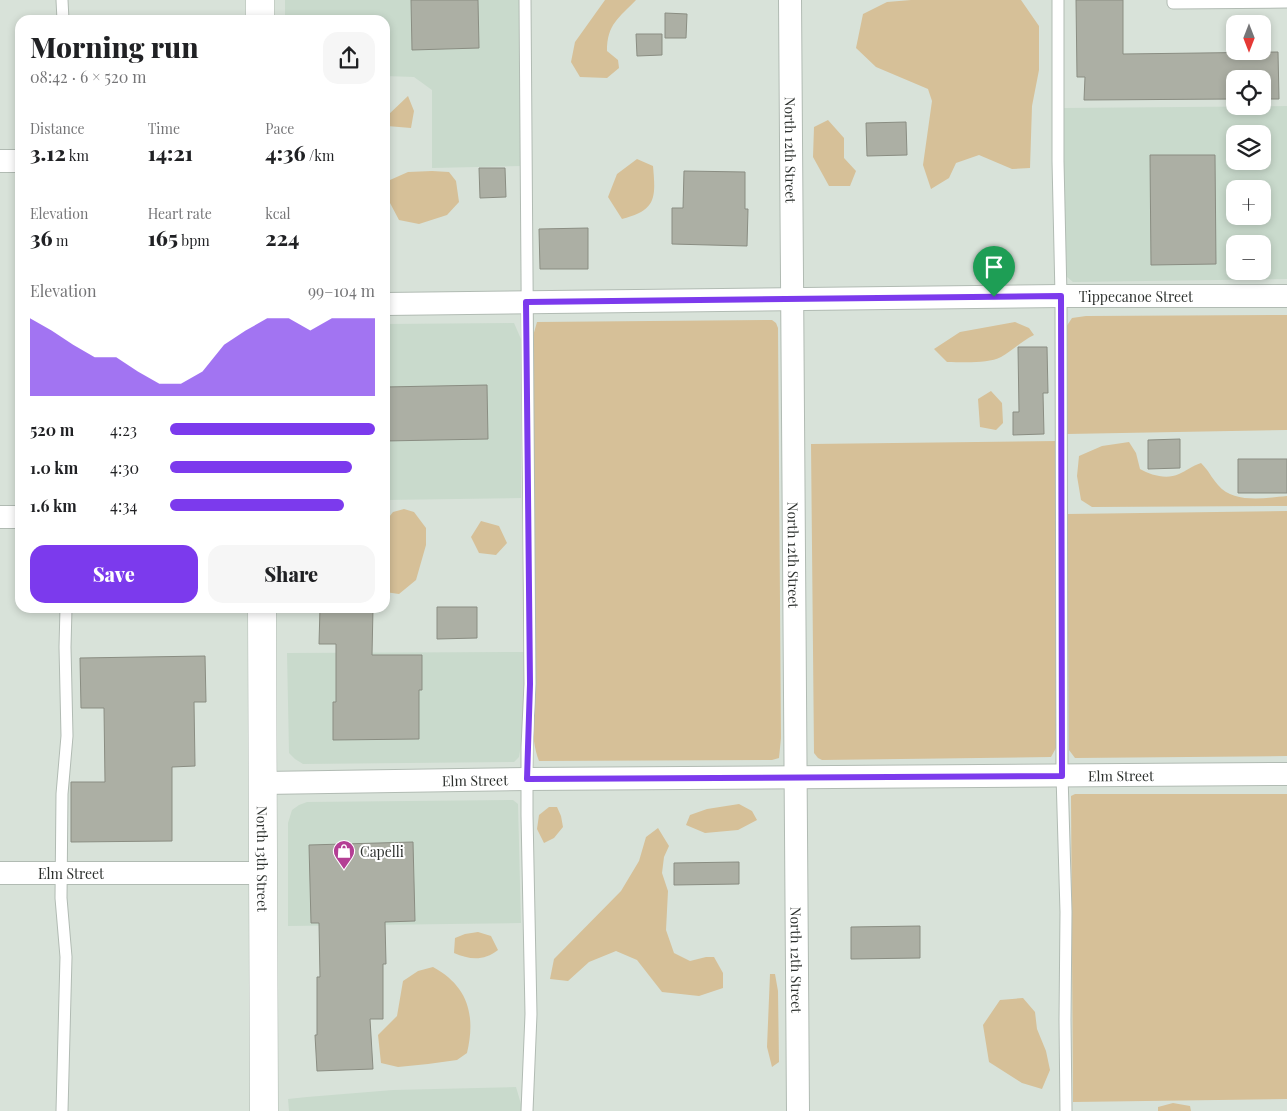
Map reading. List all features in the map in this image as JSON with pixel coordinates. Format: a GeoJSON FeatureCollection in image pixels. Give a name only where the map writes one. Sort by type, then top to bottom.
{"type":"FeatureCollection","features":[{"type":"Feature","properties":{"kind":"main road"},"geometry":{"type":"LineString","coordinates":[[260,0],[260,15]]}},
{"type":"Feature","properties":{"kind":"main road","name":"North 13th Street"},"geometry":{"type":"LineString","coordinates":[[262,613],[264,1111]]}},
{"type":"Feature","properties":{"kind":"street","name":"North 12th Street"},"geometry":{"type":"LineString","coordinates":[[790,0],[798,1111]]}},
{"type":"Feature","properties":{"kind":"street"},"geometry":{"type":"LineString","coordinates":[[0,161],[15,161]]}},
{"type":"Feature","properties":{"kind":"street","name":"Tippecanoe Street"},"geometry":{"type":"LineString","coordinates":[[390,304],[1061,296],[1287,296]]}},
{"type":"Feature","properties":{"kind":"street"},"geometry":{"type":"LineString","coordinates":[[0,517],[15,517]]}},
{"type":"Feature","properties":{"kind":"street","name":"Elm Street"},"geometry":{"type":"LineString","coordinates":[[263,783],[527,779],[1287,774]]}},
{"type":"Feature","properties":{"kind":"street","name":"Elm Street"},"geometry":{"type":"LineString","coordinates":[[0,873],[263,873]]}},
{"type":"Feature","properties":{"kind":"lane"},"geometry":{"type":"LineString","coordinates":[[62,0],[63,15]]}},
{"type":"Feature","properties":{"kind":"lane"},"geometry":{"type":"LineString","coordinates":[[525,0],[530,684],[527,779],[531,1014],[527,1111]]}},
{"type":"Feature","properties":{"kind":"lane"},"geometry":{"type":"LineString","coordinates":[[1058,0],[1062,776],[1066,912],[1066,1111]]}},
{"type":"Feature","properties":{"kind":"lane"},"geometry":{"type":"LineString","coordinates":[[1173,0],[1173,3],[1287,2]]}},
{"type":"Feature","properties":{"kind":"lane"},"geometry":{"type":"LineString","coordinates":[[62,1111],[66,957],[61,898],[62,794],[67,736],[66,613]]}},
{"type":"Feature","properties":{"kind":"shaded area"},"geometry":{"type":"Polygon","coordinates":[[[285,0],[521,0],[521,166],[432,168],[432,90],[414,77],[390,76],[390,15],[285,15],[285,0]]]}},
{"type":"Feature","properties":{"kind":"shaded area"},"geometry":{"type":"Polygon","coordinates":[[[605,0],[636,0],[615,22],[609,34],[607,51],[618,60],[619,68],[607,78],[580,77],[571,62],[575,42],[605,0]]]}},
{"type":"Feature","properties":{"kind":"shaded area"},"geometry":{"type":"Polygon","coordinates":[[[911,0],[1021,0],[1039,26],[1039,70],[1032,106],[1030,168],[1012,169],[979,155],[956,163],[949,178],[931,189],[923,165],[932,101],[928,89],[876,67],[856,48],[863,14],[887,2],[911,0]]]}},
{"type":"Feature","properties":{"kind":"shaded area"},"geometry":{"type":"Polygon","coordinates":[[[408,96],[414,111],[411,128],[390,126],[390,113],[408,96]]]}},
{"type":"Feature","properties":{"kind":"shaded area"},"geometry":{"type":"Polygon","coordinates":[[[1271,106],[1287,106],[1287,279],[1271,279],[1271,235],[1226,235],[1226,280],[1073,282],[1067,277],[1063,166],[1064,108],[1226,107],[1226,115],[1271,115],[1271,106]]]}},
{"type":"Feature","properties":{"kind":"shaded area"},"geometry":{"type":"Polygon","coordinates":[[[828,120],[844,138],[844,158],[856,171],[850,186],[829,186],[813,157],[814,127],[828,120]]]}},
{"type":"Feature","properties":{"kind":"shaded area"},"geometry":{"type":"Polygon","coordinates":[[[637,159],[653,166],[653,195],[648,207],[642,212],[622,219],[608,197],[617,174],[637,159]]]}},
{"type":"Feature","properties":{"kind":"shaded area"},"geometry":{"type":"Polygon","coordinates":[[[408,172],[449,172],[456,181],[459,202],[447,215],[419,224],[399,220],[390,203],[390,180],[408,172]]]}},
{"type":"Feature","properties":{"kind":"shaded area"},"geometry":{"type":"Polygon","coordinates":[[[1287,315],[1287,430],[1067,434],[1066,327],[1072,318],[1086,316],[1287,315]]]}},
{"type":"Feature","properties":{"kind":"shaded area"},"geometry":{"type":"Polygon","coordinates":[[[772,320],[778,328],[781,738],[779,758],[772,760],[539,761],[533,736],[536,660],[533,336],[537,322],[772,320]]]}},
{"type":"Feature","properties":{"kind":"shaded area"},"geometry":{"type":"Polygon","coordinates":[[[1015,322],[1029,328],[1034,335],[996,359],[975,362],[947,362],[934,349],[960,332],[1015,322]]]}},
{"type":"Feature","properties":{"kind":"shaded area"},"geometry":{"type":"Polygon","coordinates":[[[514,323],[521,339],[521,498],[390,500],[390,324],[514,323]]]}},
{"type":"Feature","properties":{"kind":"shaded area"},"geometry":{"type":"Polygon","coordinates":[[[991,391],[1002,403],[1003,423],[996,430],[980,427],[978,399],[991,391]]]}},
{"type":"Feature","properties":{"kind":"shaded area"},"geometry":{"type":"Polygon","coordinates":[[[1057,441],[1056,748],[1051,757],[822,760],[818,758],[814,753],[811,444],[1057,441]]]}},
{"type":"Feature","properties":{"kind":"shaded area"},"geometry":{"type":"Polygon","coordinates":[[[1129,442],[1136,453],[1140,469],[1149,473],[1169,477],[1182,473],[1201,463],[1218,485],[1232,495],[1250,498],[1287,496],[1287,506],[1092,507],[1081,500],[1077,476],[1079,456],[1102,446],[1129,442]]]}},
{"type":"Feature","properties":{"kind":"shaded area"},"geometry":{"type":"Polygon","coordinates":[[[404,509],[414,512],[426,528],[426,545],[416,580],[399,594],[390,593],[390,516],[393,512],[404,509]]]}},
{"type":"Feature","properties":{"kind":"shaded area"},"geometry":{"type":"Polygon","coordinates":[[[1287,511],[1287,756],[1075,758],[1069,750],[1067,514],[1287,511]]]}},
{"type":"Feature","properties":{"kind":"shaded area"},"geometry":{"type":"Polygon","coordinates":[[[481,521],[499,526],[507,543],[496,555],[479,553],[471,537],[481,521]]]}},
{"type":"Feature","properties":{"kind":"shaded area"},"geometry":{"type":"Polygon","coordinates":[[[524,652],[525,686],[521,744],[519,757],[514,762],[303,764],[289,753],[287,653],[524,652]]]}},
{"type":"Feature","properties":{"kind":"shaded area"},"geometry":{"type":"Polygon","coordinates":[[[1075,794],[1287,794],[1287,1099],[1073,1102],[1071,796],[1075,794]]]}},
{"type":"Feature","properties":{"kind":"shaded area"},"geometry":{"type":"Polygon","coordinates":[[[513,800],[518,804],[521,923],[288,926],[288,823],[292,810],[299,805],[307,802],[513,800]]]}},
{"type":"Feature","properties":{"kind":"shaded area"},"geometry":{"type":"Polygon","coordinates":[[[739,804],[752,811],[757,820],[738,830],[705,833],[686,825],[690,815],[707,809],[739,804]]]}},
{"type":"Feature","properties":{"kind":"shaded area"},"geometry":{"type":"Polygon","coordinates":[[[549,807],[557,807],[563,827],[554,838],[544,843],[537,829],[539,815],[549,807]]]}},
{"type":"Feature","properties":{"kind":"shaded area"},"geometry":{"type":"Polygon","coordinates":[[[658,828],[669,846],[664,857],[662,873],[668,891],[666,930],[674,953],[690,961],[714,957],[723,973],[723,988],[699,996],[662,992],[637,960],[616,951],[589,962],[568,981],[550,979],[554,959],[621,891],[639,861],[646,837],[658,828]]]}},
{"type":"Feature","properties":{"kind":"shaded area"},"geometry":{"type":"Polygon","coordinates":[[[478,932],[491,936],[498,950],[482,958],[471,958],[454,953],[455,938],[478,932]]]}},
{"type":"Feature","properties":{"kind":"shaded area"},"geometry":{"type":"Polygon","coordinates":[[[433,967],[454,983],[462,993],[466,1003],[470,1026],[467,1053],[457,1060],[428,1064],[398,1067],[381,1063],[378,1035],[397,1016],[403,981],[418,971],[433,967]]]}},
{"type":"Feature","properties":{"kind":"shaded area"},"geometry":{"type":"Polygon","coordinates":[[[770,974],[775,974],[778,991],[779,1062],[772,1067],[767,1047],[770,974]]]}},
{"type":"Feature","properties":{"kind":"shaded area"},"geometry":{"type":"Polygon","coordinates":[[[1023,998],[1035,1012],[1037,1029],[1046,1051],[1050,1070],[1042,1089],[1022,1083],[989,1062],[983,1025],[1000,1000],[1023,998]]]}},
{"type":"Feature","properties":{"kind":"shaded area"},"geometry":{"type":"Polygon","coordinates":[[[516,1087],[521,1111],[289,1111],[288,1099],[393,1090],[516,1087]]]}},
{"type":"Feature","properties":{"kind":"shaded area"},"geometry":{"type":"Polygon","coordinates":[[[1173,1103],[1190,1106],[1191,1111],[1158,1111],[1158,1107],[1173,1103]]]}},
{"type":"Feature","properties":{"kind":"building"},"geometry":{"type":"Polygon","coordinates":[[[411,0],[478,0],[479,48],[412,50],[411,0]]]}},
{"type":"Feature","properties":{"kind":"building"},"geometry":{"type":"Polygon","coordinates":[[[1076,0],[1123,0],[1123,54],[1226,53],[1226,60],[1271,60],[1271,52],[1278,52],[1279,99],[1271,99],[1271,70],[1226,70],[1226,99],[1084,100],[1085,77],[1077,77],[1076,0]]]}},
{"type":"Feature","properties":{"kind":"building"},"geometry":{"type":"Polygon","coordinates":[[[665,13],[687,14],[686,38],[665,38],[665,13]]]}},
{"type":"Feature","properties":{"kind":"building"},"geometry":{"type":"Polygon","coordinates":[[[636,34],[662,34],[662,55],[637,56],[636,34]]]}},
{"type":"Feature","properties":{"kind":"building"},"geometry":{"type":"Polygon","coordinates":[[[906,122],[907,155],[867,156],[866,123],[906,122]]]}},
{"type":"Feature","properties":{"kind":"building"},"geometry":{"type":"Polygon","coordinates":[[[1150,155],[1215,155],[1216,264],[1151,265],[1150,155]]]}},
{"type":"Feature","properties":{"kind":"building"},"geometry":{"type":"Polygon","coordinates":[[[479,168],[505,168],[506,197],[480,198],[479,168]]]}},
{"type":"Feature","properties":{"kind":"building"},"geometry":{"type":"Polygon","coordinates":[[[684,171],[745,172],[745,209],[748,209],[747,246],[672,244],[672,208],[683,208],[684,171]]]}},
{"type":"Feature","properties":{"kind":"building"},"geometry":{"type":"Polygon","coordinates":[[[588,228],[588,269],[540,269],[539,229],[588,228]]]}},
{"type":"Feature","properties":{"kind":"building"},"geometry":{"type":"Polygon","coordinates":[[[1018,347],[1047,347],[1048,393],[1043,393],[1044,434],[1013,435],[1013,412],[1019,412],[1018,347]]]}},
{"type":"Feature","properties":{"kind":"building"},"geometry":{"type":"Polygon","coordinates":[[[487,385],[488,439],[390,441],[390,387],[487,385]]]}},
{"type":"Feature","properties":{"kind":"building"},"geometry":{"type":"Polygon","coordinates":[[[1180,439],[1180,468],[1148,469],[1148,440],[1180,439]]]}},
{"type":"Feature","properties":{"kind":"building"},"geometry":{"type":"Polygon","coordinates":[[[1238,459],[1287,459],[1287,493],[1238,493],[1238,459]]]}},
{"type":"Feature","properties":{"kind":"building"},"geometry":{"type":"Polygon","coordinates":[[[437,607],[477,607],[477,638],[437,639],[437,607]]]}},
{"type":"Feature","properties":{"kind":"building"},"geometry":{"type":"Polygon","coordinates":[[[320,613],[373,613],[372,655],[422,655],[422,690],[419,690],[419,739],[333,740],[333,702],[336,702],[336,644],[319,644],[320,613]]]}},
{"type":"Feature","properties":{"kind":"building"},"geometry":{"type":"Polygon","coordinates":[[[205,656],[206,702],[194,702],[195,766],[172,767],[172,841],[71,842],[71,782],[105,782],[104,708],[81,708],[80,658],[205,656]]]}},
{"type":"Feature","properties":{"kind":"building"},"geometry":{"type":"Polygon","coordinates":[[[413,842],[415,921],[385,922],[386,964],[383,964],[383,1019],[370,1019],[373,1069],[317,1071],[315,1035],[317,1035],[317,977],[320,977],[319,923],[311,923],[309,845],[413,842]]]}},
{"type":"Feature","properties":{"kind":"building"},"geometry":{"type":"Polygon","coordinates":[[[739,862],[739,884],[674,885],[674,863],[739,862]]]}},
{"type":"Feature","properties":{"kind":"building"},"geometry":{"type":"Polygon","coordinates":[[[920,926],[920,958],[851,959],[851,927],[920,926]]]}},
{"type":"Feature","properties":{"kind":"place","name":"Capelli"},"geometry":{"type":"Point","coordinates":[344,870]}},
{"type":"Feature","properties":{"kind":"route"},"geometry":{"type":"LineString","coordinates":[[1061,296],[1062,776],[527,779],[530,684],[526,302],[994,297],[1061,296]]}}]}
